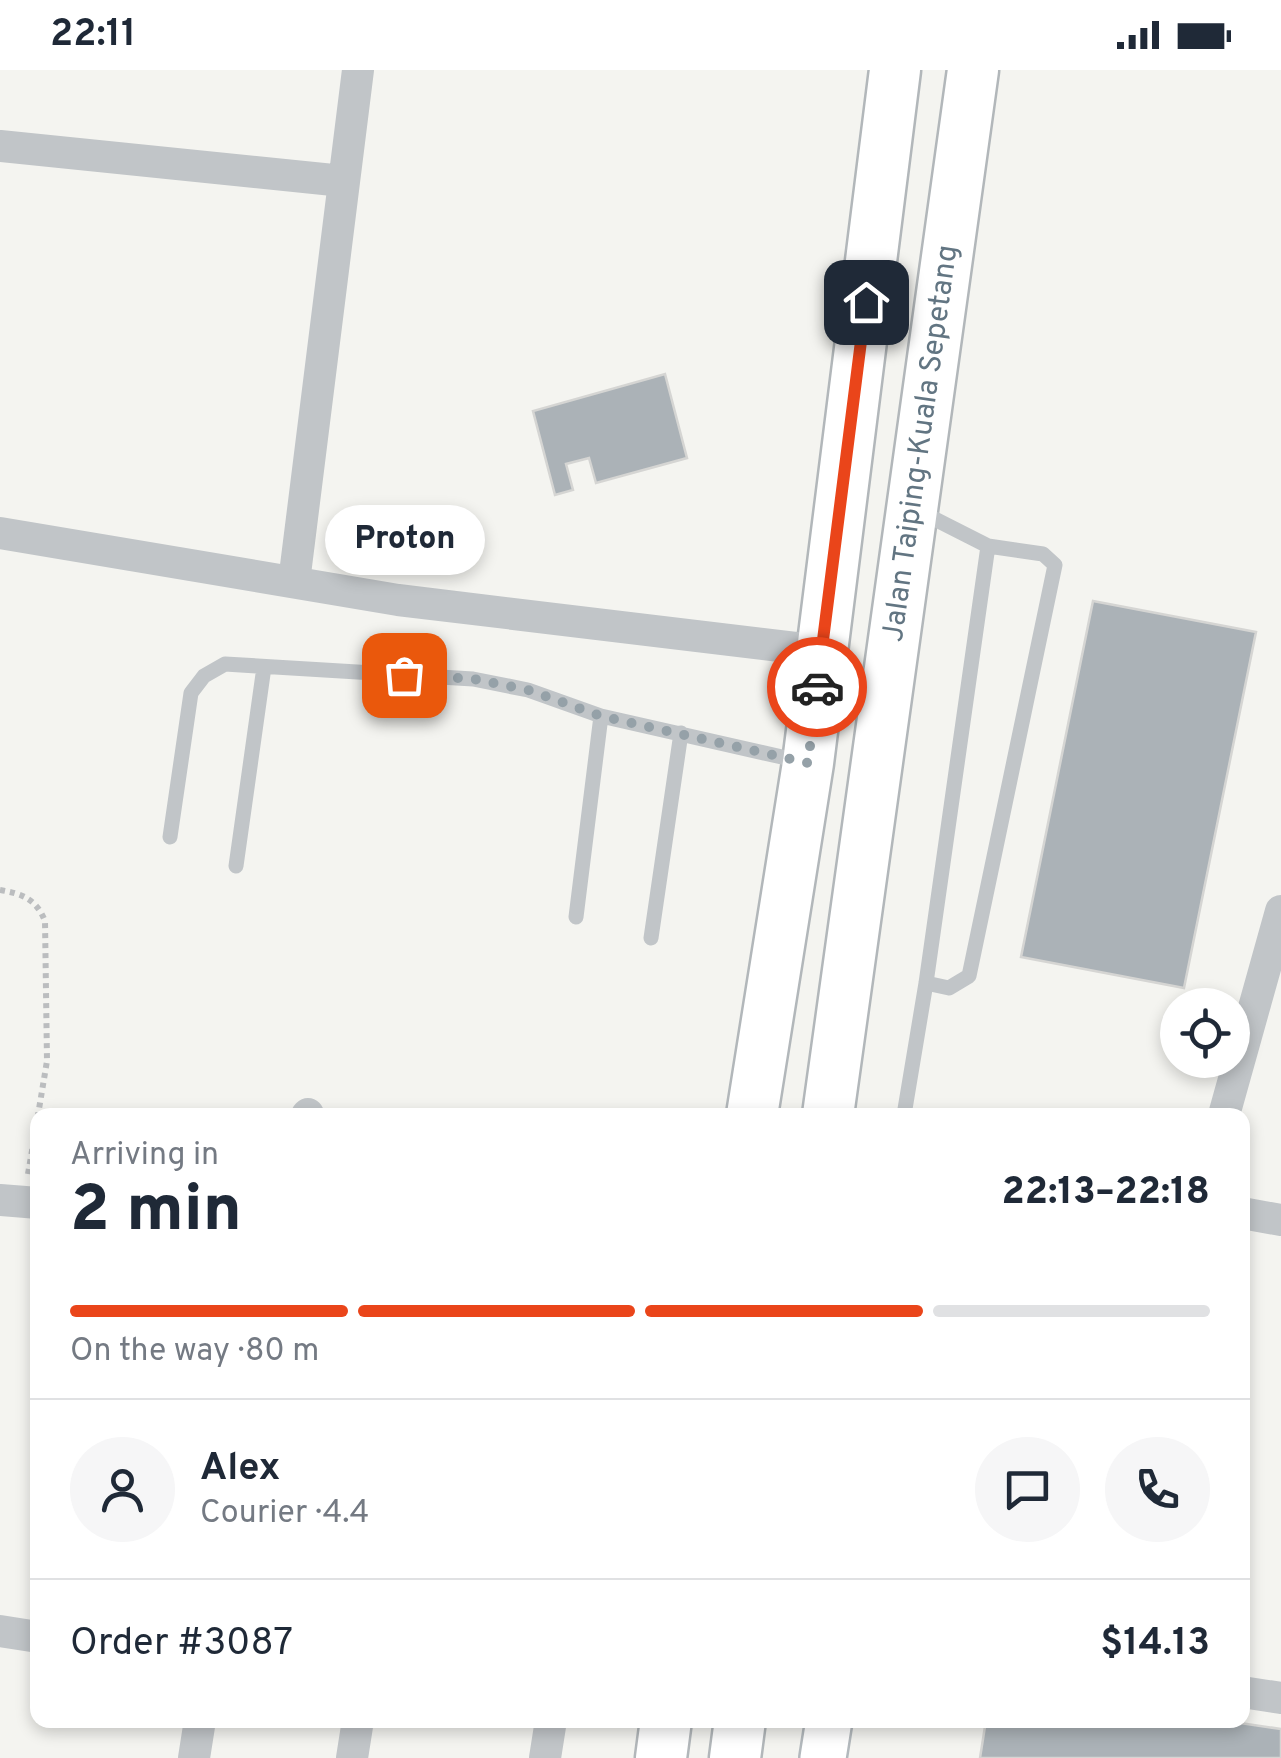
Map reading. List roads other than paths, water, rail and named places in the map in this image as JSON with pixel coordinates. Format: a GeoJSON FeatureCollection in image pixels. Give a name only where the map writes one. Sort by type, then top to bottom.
{"type":"FeatureCollection","features":[{"type":"Feature","properties":{"kind":"main road"},"geometry":{"type":"LineString","coordinates":[[753,1108],[808,763],[896,70]]}},
{"type":"Feature","properties":{"kind":"main road","name":"Jalan Taiping-Kuala Sepetang"},"geometry":{"type":"LineString","coordinates":[[835,1108],[972,70]]}},
{"type":"Feature","properties":{"kind":"main road"},"geometry":{"type":"LineString","coordinates":[[660,1758],[665,1728]]}},
{"type":"Feature","properties":{"kind":"main road"},"geometry":{"type":"LineString","coordinates":[[735,1758],[739,1728]]}},
{"type":"Feature","properties":{"kind":"street"},"geometry":{"type":"LineString","coordinates":[[294,582],[358,70]]}},
{"type":"Feature","properties":{"kind":"street"},"geometry":{"type":"LineString","coordinates":[[0,146],[343,181]]}},
{"type":"Feature","properties":{"kind":"street"},"geometry":{"type":"LineString","coordinates":[[0,533],[398,600],[822,651]]}},
{"type":"Feature","properties":{"kind":"street"},"geometry":{"type":"LineString","coordinates":[[1226,1108],[1281,911]]}},
{"type":"Feature","properties":{"kind":"street"},"geometry":{"type":"LineString","coordinates":[[1250,1214],[1281,1220]]}},
{"type":"Feature","properties":{"kind":"street"},"geometry":{"type":"LineString","coordinates":[[0,1631],[30,1636]]}},
{"type":"Feature","properties":{"kind":"street"},"geometry":{"type":"LineString","coordinates":[[1250,1693],[1281,1698]]}},
{"type":"Feature","properties":{"kind":"street"},"geometry":{"type":"LineString","coordinates":[[194,1758],[199,1728]]}},
{"type":"Feature","properties":{"kind":"street"},"geometry":{"type":"LineString","coordinates":[[352,1758],[357,1728]]}},
{"type":"Feature","properties":{"kind":"street"},"geometry":{"type":"LineString","coordinates":[[545,1758],[550,1728]]}},
{"type":"Feature","properties":{"kind":"street"},"geometry":{"type":"LineString","coordinates":[[823,1758],[828,1728]]}},
{"type":"Feature","properties":{"kind":"lane"},"geometry":{"type":"LineString","coordinates":[[913,508],[988,546],[1044,554],[1055,564],[969,976],[949,988],[926,984]]}},
{"type":"Feature","properties":{"kind":"lane"},"geometry":{"type":"LineString","coordinates":[[905,1108],[988,546]]}},
{"type":"Feature","properties":{"kind":"lane"},"geometry":{"type":"LineString","coordinates":[[170,837],[191,694],[204,676],[225,664],[474,679],[528,690],[601,716],[808,763]]}},
{"type":"Feature","properties":{"kind":"lane"},"geometry":{"type":"LineString","coordinates":[[236,866],[264,666]]}},
{"type":"Feature","properties":{"kind":"lane"},"geometry":{"type":"LineString","coordinates":[[576,917],[601,716]]}},
{"type":"Feature","properties":{"kind":"lane"},"geometry":{"type":"LineString","coordinates":[[651,938],[681,733]]}},
{"type":"Feature","properties":{"kind":"place","name":"Proton"},"geometry":{"type":"Point","coordinates":[404,675]}}]}
